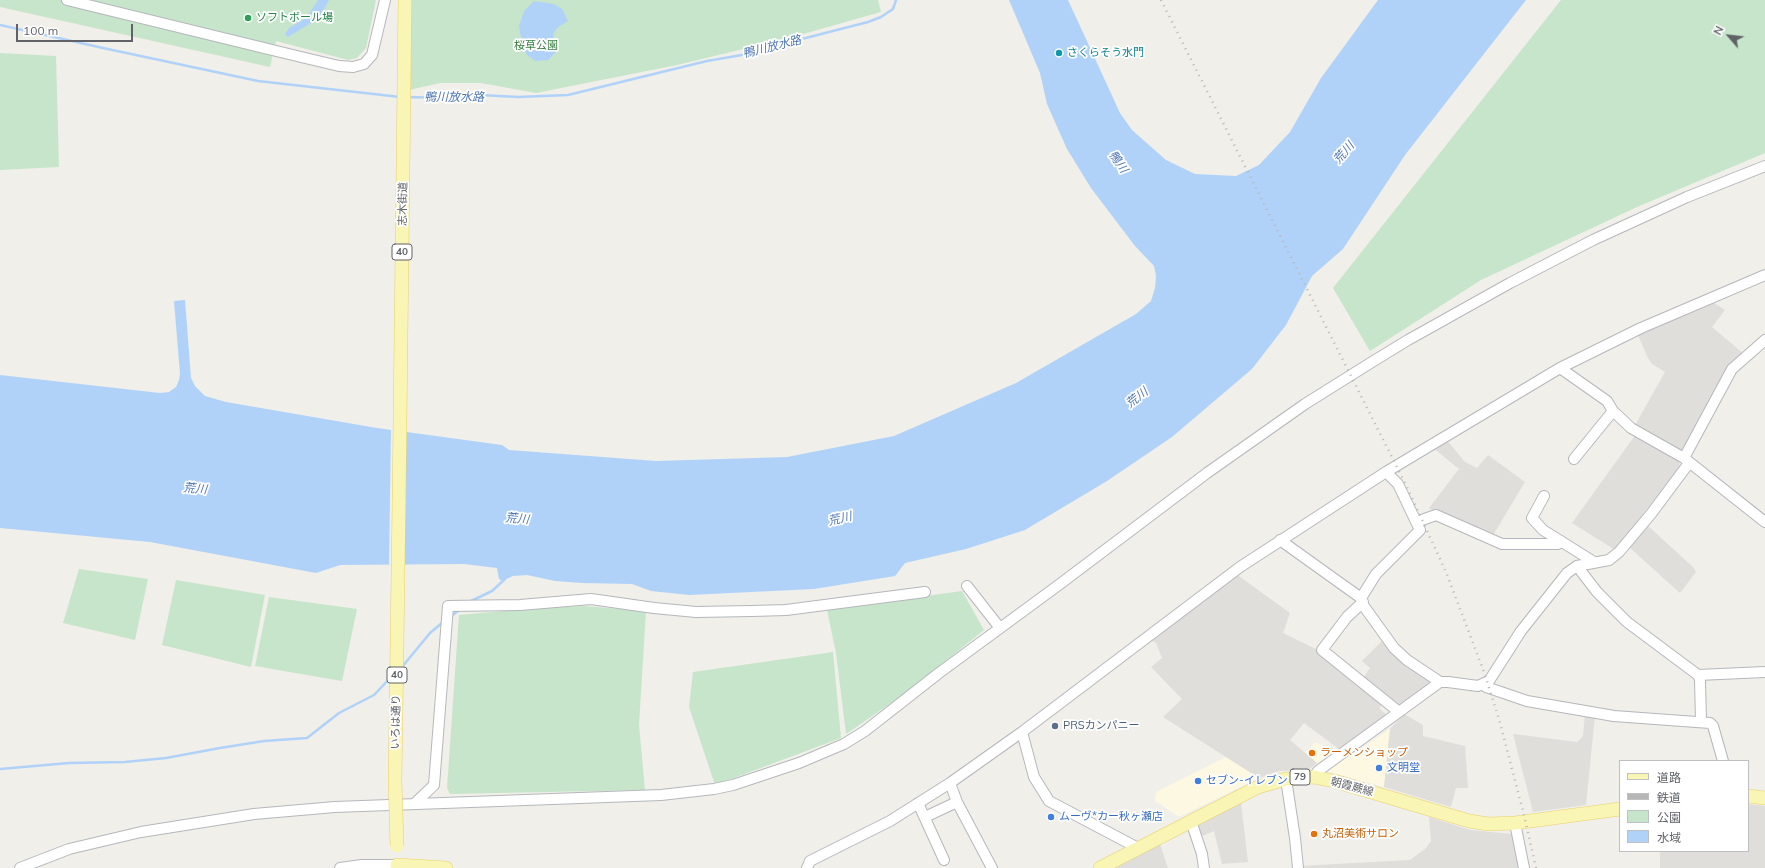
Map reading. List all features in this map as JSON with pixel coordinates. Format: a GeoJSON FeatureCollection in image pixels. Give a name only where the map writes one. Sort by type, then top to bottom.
{"type":"FeatureCollection","features":[{"type":"Feature","properties":{"kind":"main road","name":"志木街道"},"geometry":{"type":"LineString","coordinates":[[399,504],[405,0]]}},
{"type":"Feature","properties":{"kind":"main road","name":"いろは通り"},"geometry":{"type":"LineString","coordinates":[[397,867],[395,781],[399,504]]}},
{"type":"Feature","properties":{"kind":"main road","name":"朝霞蕨線"},"geometry":{"type":"LineString","coordinates":[[1100,868],[1258,787],[1286,779],[1314,777],[1334,781],[1470,821],[1488,824],[1514,823],[1619,809]]}},
{"type":"Feature","properties":{"kind":"main road"},"geometry":{"type":"LineString","coordinates":[[1749,796],[1765,798]]}},
{"type":"Feature","properties":{"kind":"main road"},"geometry":{"type":"LineString","coordinates":[[397,867],[446,868]]}},
{"type":"Feature","properties":{"kind":"street"},"geometry":{"type":"LineString","coordinates":[[67,0],[339,66],[353,67],[364,64],[372,55],[385,0]]}},
{"type":"Feature","properties":{"kind":"street"},"geometry":{"type":"LineString","coordinates":[[20,868],[69,849],[104,840],[141,832],[254,814],[335,807],[661,795],[714,790],[753,779],[799,763],[853,739],[865,731],[938,673],[1207,473],[1305,404],[1408,340],[1593,240],[1687,197],[1765,166]]}},
{"type":"Feature","properties":{"kind":"street"},"geometry":{"type":"LineString","coordinates":[[807,868],[810,861],[890,821],[950,783],[1022,732],[1181,610],[1280,540],[1386,472],[1560,368],[1641,328],[1765,275]]}},
{"type":"Feature","properties":{"kind":"street"},"geometry":{"type":"LineString","coordinates":[[1280,540],[1362,600],[1394,648],[1406,660],[1440,682],[1478,686],[1484,684],[1489,681],[1521,631],[1567,574],[1577,566],[1608,560],[1619,552],[1651,514],[1687,461],[1732,369],[1765,340]]}},
{"type":"Feature","properties":{"kind":"street"},"geometry":{"type":"LineString","coordinates":[[1560,368],[1607,401],[1613,411],[1631,428],[1687,461],[1765,522]]}},
{"type":"Feature","properties":{"kind":"street"},"geometry":{"type":"LineString","coordinates":[[1574,459],[1613,411]]}},
{"type":"Feature","properties":{"kind":"street"},"geometry":{"type":"LineString","coordinates":[[1386,472],[1398,484],[1420,530],[1376,574],[1362,600],[1322,650],[1400,712]]}},
{"type":"Feature","properties":{"kind":"street"},"geometry":{"type":"LineString","coordinates":[[1544,496],[1532,518],[1543,530],[1594,562]]}},
{"type":"Feature","properties":{"kind":"street"},"geometry":{"type":"LineString","coordinates":[[1416,522],[1436,515],[1502,544],[1558,544],[1561,541]]}},
{"type":"Feature","properties":{"kind":"street"},"geometry":{"type":"LineString","coordinates":[[1577,566],[1597,592],[1627,622],[1698,675],[1700,680],[1701,722]]}},
{"type":"Feature","properties":{"kind":"street"},"geometry":{"type":"LineString","coordinates":[[967,586],[1000,628]]}},
{"type":"Feature","properties":{"kind":"street"},"geometry":{"type":"LineString","coordinates":[[414,804],[434,785],[448,606],[520,605],[591,599],[696,612],[752,611],[799,608],[925,592]]}},
{"type":"Feature","properties":{"kind":"street"},"geometry":{"type":"LineString","coordinates":[[1698,675],[1765,672]]}},
{"type":"Feature","properties":{"kind":"street"},"geometry":{"type":"LineString","coordinates":[[1314,777],[1318,771],[1440,682]]}},
{"type":"Feature","properties":{"kind":"street"},"geometry":{"type":"LineString","coordinates":[[1484,684],[1486,687],[1527,701],[1614,716],[1710,722],[1713,726],[1723,760]]}},
{"type":"Feature","properties":{"kind":"street"},"geometry":{"type":"LineString","coordinates":[[1022,732],[1034,777],[1049,801],[1138,848]]}},
{"type":"Feature","properties":{"kind":"street"},"geometry":{"type":"LineString","coordinates":[[1286,779],[1298,868]]}},
{"type":"Feature","properties":{"kind":"street"},"geometry":{"type":"LineString","coordinates":[[950,783],[957,802],[992,868]]}},
{"type":"Feature","properties":{"kind":"street"},"geometry":{"type":"LineString","coordinates":[[924,817],[957,802]]}},
{"type":"Feature","properties":{"kind":"street"},"geometry":{"type":"LineString","coordinates":[[918,803],[944,860]]}},
{"type":"Feature","properties":{"kind":"street"},"geometry":{"type":"LineString","coordinates":[[1191,820],[1202,854],[1204,868]]}},
{"type":"Feature","properties":{"kind":"street"},"geometry":{"type":"LineString","coordinates":[[1514,823],[1524,868]]}},
{"type":"Feature","properties":{"kind":"street"},"geometry":{"type":"LineString","coordinates":[[340,868],[375,864],[397,867]]}},
{"type":"Feature","properties":{"kind":"shaded area"},"geometry":{"type":"Polygon","coordinates":[[[1711,301],[1725,310],[1712,327],[1744,354],[1682,455],[1634,427],[1665,372],[1652,364],[1637,333],[1711,301]]]}},
{"type":"Feature","properties":{"kind":"shaded area"},"geometry":{"type":"Polygon","coordinates":[[[1636,434],[1679,461],[1680,467],[1615,550],[1572,523],[1636,434]]]}},
{"type":"Feature","properties":{"kind":"shaded area"},"geometry":{"type":"Polygon","coordinates":[[[1446,439],[1465,462],[1477,468],[1488,455],[1525,482],[1492,537],[1429,508],[1459,469],[1432,447],[1446,439]]]}},
{"type":"Feature","properties":{"kind":"shaded area"},"geometry":{"type":"Polygon","coordinates":[[[1647,525],[1694,568],[1696,572],[1680,593],[1629,547],[1647,525]]]}},
{"type":"Feature","properties":{"kind":"shaded area"},"geometry":{"type":"Polygon","coordinates":[[[1236,574],[1290,613],[1283,633],[1322,652],[1384,703],[1379,708],[1389,717],[1339,749],[1304,723],[1290,740],[1317,763],[1308,770],[1280,771],[1259,778],[1163,717],[1182,699],[1151,667],[1162,658],[1156,643],[1150,639],[1236,574]]]}},
{"type":"Feature","properties":{"kind":"shaded area"},"geometry":{"type":"Polygon","coordinates":[[[1384,639],[1432,680],[1399,709],[1364,677],[1370,668],[1362,661],[1384,639]]]}},
{"type":"Feature","properties":{"kind":"shaded area"},"geometry":{"type":"Polygon","coordinates":[[[1585,713],[1595,715],[1586,805],[1533,812],[1513,734],[1577,742],[1583,736],[1585,713]]]}},
{"type":"Feature","properties":{"kind":"shaded area"},"geometry":{"type":"Polygon","coordinates":[[[1404,714],[1423,725],[1423,736],[1465,746],[1468,788],[1456,788],[1451,807],[1384,787],[1390,729],[1404,714]]]}},
{"type":"Feature","properties":{"kind":"shaded area"},"geometry":{"type":"Polygon","coordinates":[[[1390,729],[1384,787],[1329,772],[1329,769],[1390,729]]]}},
{"type":"Feature","properties":{"kind":"shaded area"},"geometry":{"type":"Polygon","coordinates":[[[1316,742],[1334,752],[1317,763],[1305,752],[1316,742]]]}},
{"type":"Feature","properties":{"kind":"shaded area"},"geometry":{"type":"Polygon","coordinates":[[[1226,757],[1259,778],[1179,817],[1155,801],[1156,792],[1226,757]]]}},
{"type":"Feature","properties":{"kind":"shaded area"},"geometry":{"type":"Polygon","coordinates":[[[1241,803],[1248,862],[1222,864],[1214,831],[1200,837],[1196,826],[1241,803]]]}},
{"type":"Feature","properties":{"kind":"shaded area"},"geometry":{"type":"Polygon","coordinates":[[[1749,804],[1765,806],[1765,868],[1660,868],[1660,852],[1749,852],[1749,804]]]}},
{"type":"Feature","properties":{"kind":"shaded area"},"geometry":{"type":"Polygon","coordinates":[[[1429,817],[1470,830],[1513,834],[1521,868],[1299,868],[1299,866],[1410,860],[1426,848],[1431,841],[1429,817]]]}},
{"type":"Feature","properties":{"kind":"shaded area"},"geometry":{"type":"Polygon","coordinates":[[[1160,844],[1168,868],[1114,868],[1160,844]]]}},
{"type":"Feature","properties":{"kind":"green space"},"geometry":{"type":"Polygon","coordinates":[[[0,0],[376,0],[366,48],[357,58],[348,60],[276,41],[270,67],[0,7],[0,0]]]}},
{"type":"Feature","properties":{"kind":"green space","name":"桜草公園"},"geometry":{"type":"Polygon","coordinates":[[[411,0],[878,0],[881,12],[789,38],[677,65],[536,93],[481,83],[440,83],[409,90],[411,59],[411,0]]]}},
{"type":"Feature","properties":{"kind":"green space"},"geometry":{"type":"Polygon","coordinates":[[[1561,0],[1765,0],[1765,153],[1637,207],[1481,280],[1370,351],[1333,288],[1561,0]]]}},
{"type":"Feature","properties":{"kind":"green space"},"geometry":{"type":"Polygon","coordinates":[[[0,53],[56,56],[59,167],[0,170],[0,53]]]}},
{"type":"Feature","properties":{"kind":"green space"},"geometry":{"type":"Polygon","coordinates":[[[79,569],[148,579],[135,640],[63,623],[79,569]]]}},
{"type":"Feature","properties":{"kind":"green space"},"geometry":{"type":"Polygon","coordinates":[[[176,580],[265,595],[251,667],[162,645],[176,580]]]}},
{"type":"Feature","properties":{"kind":"green space"},"geometry":{"type":"Polygon","coordinates":[[[962,591],[984,630],[907,692],[846,734],[836,653],[827,610],[962,591]]]}},
{"type":"Feature","properties":{"kind":"green space"},"geometry":{"type":"Polygon","coordinates":[[[269,597],[357,609],[342,681],[255,666],[269,597]]]}},
{"type":"Feature","properties":{"kind":"green space"},"geometry":{"type":"Polygon","coordinates":[[[584,606],[646,611],[639,725],[645,790],[450,794],[447,788],[459,615],[584,606]]]}},
{"type":"Feature","properties":{"kind":"green space"},"geometry":{"type":"Polygon","coordinates":[[[833,652],[841,738],[715,785],[689,707],[693,672],[833,652]]]}},
{"type":"Feature","properties":{"kind":"water"},"geometry":{"type":"Polygon","coordinates":[[[318,0],[329,0],[319,18],[288,37],[285,34],[289,28],[306,18],[318,0]]]}},
{"type":"Feature","properties":{"kind":"water"},"geometry":{"type":"Polygon","coordinates":[[[1009,0],[1068,0],[1120,113],[1132,130],[1166,160],[1195,174],[1236,176],[1259,165],[1290,132],[1321,78],[1378,0],[1526,0],[1405,155],[1343,249],[1312,276],[1286,325],[1252,369],[1172,437],[1107,481],[1025,530],[966,549],[905,563],[895,576],[814,589],[689,595],[651,591],[632,584],[555,581],[527,575],[513,576],[502,581],[499,579],[497,568],[464,564],[340,565],[316,573],[150,542],[0,528],[0,375],[160,393],[169,392],[176,387],[180,374],[174,301],[185,300],[191,378],[195,386],[205,396],[226,402],[377,428],[502,445],[509,450],[656,461],[787,457],[894,436],[1016,383],[1136,314],[1151,301],[1155,288],[1156,276],[1154,266],[1135,246],[1091,188],[1067,149],[1047,104],[1040,73],[1009,0]]]}},
{"type":"Feature","properties":{"kind":"water"},"geometry":{"type":"Polygon","coordinates":[[[534,1],[554,4],[562,9],[568,21],[557,28],[553,34],[556,52],[548,60],[535,61],[527,55],[522,44],[519,26],[524,11],[534,1]]]}},
{"type":"Feature","properties":{"kind":"pier"},"geometry":{"type":"Polygon","coordinates":[[[391,428],[405,430],[403,567],[389,567],[391,428]]]}},
{"type":"Feature","properties":{"kind":"waterway","name":"鴨川放水路"},"geometry":{"type":"LineString","coordinates":[[407,97],[442,98],[480,95],[518,97],[568,95],[707,61],[765,51],[798,40],[868,22],[881,17],[893,9],[896,0]]}},
{"type":"Feature","properties":{"kind":"waterway","name":"鴨川放水路"},"geometry":{"type":"LineString","coordinates":[[0,25],[258,81],[400,97]]}},
{"type":"Feature","properties":{"kind":"waterway"},"geometry":{"type":"LineString","coordinates":[[469,602],[492,591],[505,579]]}},
{"type":"Feature","properties":{"kind":"waterway"},"geometry":{"type":"LineString","coordinates":[[450,617],[459,610]]}},
{"type":"Feature","properties":{"kind":"waterway"},"geometry":{"type":"LineString","coordinates":[[402,667],[430,633],[443,622]]}},
{"type":"Feature","properties":{"kind":"waterway"},"geometry":{"type":"LineString","coordinates":[[0,769],[69,763],[125,762],[166,758],[264,741],[307,738],[339,713],[374,695],[391,677]]}},
{"type":"Feature","properties":{"kind":"railway"},"geometry":{"type":"LineString","coordinates":[[1161,0],[1405,483],[1446,572],[1484,672],[1499,719],[1536,868]]}},
{"type":"Feature","properties":{"kind":"place","name":"ソフトボール場"},"geometry":{"type":"Point","coordinates":[248,18]}},
{"type":"Feature","properties":{"kind":"place","name":"さくらそう水門"},"geometry":{"type":"Point","coordinates":[1059,53]}},
{"type":"Feature","properties":{"kind":"place","name":"PRSカンパニー"},"geometry":{"type":"Point","coordinates":[1055,726]}},
{"type":"Feature","properties":{"kind":"place","name":"ラーメンショップ"},"geometry":{"type":"Point","coordinates":[1312,753]}},
{"type":"Feature","properties":{"kind":"place","name":"文明堂"},"geometry":{"type":"Point","coordinates":[1379,768]}},
{"type":"Feature","properties":{"kind":"place","name":"セブン-イレブン"},"geometry":{"type":"Point","coordinates":[1198,781]}},
{"type":"Feature","properties":{"kind":"place","name":"ムーヴ*カー秋ヶ瀬店"},"geometry":{"type":"Point","coordinates":[1051,817]}},
{"type":"Feature","properties":{"kind":"place","name":"丸沼美術サロン"},"geometry":{"type":"Point","coordinates":[1314,834]}},
{"type":"Feature","properties":{"kind":"water label","name":"荒川"},"geometry":{"type":"Point","coordinates":[1344,153]}},
{"type":"Feature","properties":{"kind":"water label","name":"鴨川"},"geometry":{"type":"Point","coordinates":[1118,162]}},
{"type":"Feature","properties":{"kind":"water label","name":"荒川"},"geometry":{"type":"Point","coordinates":[1137,398]}},
{"type":"Feature","properties":{"kind":"water label","name":"荒川"},"geometry":{"type":"Point","coordinates":[195,489]}},
{"type":"Feature","properties":{"kind":"water label","name":"荒川"},"geometry":{"type":"Point","coordinates":[517,519]}},
{"type":"Feature","properties":{"kind":"water label","name":"荒川"},"geometry":{"type":"Point","coordinates":[840,519]}}]}
